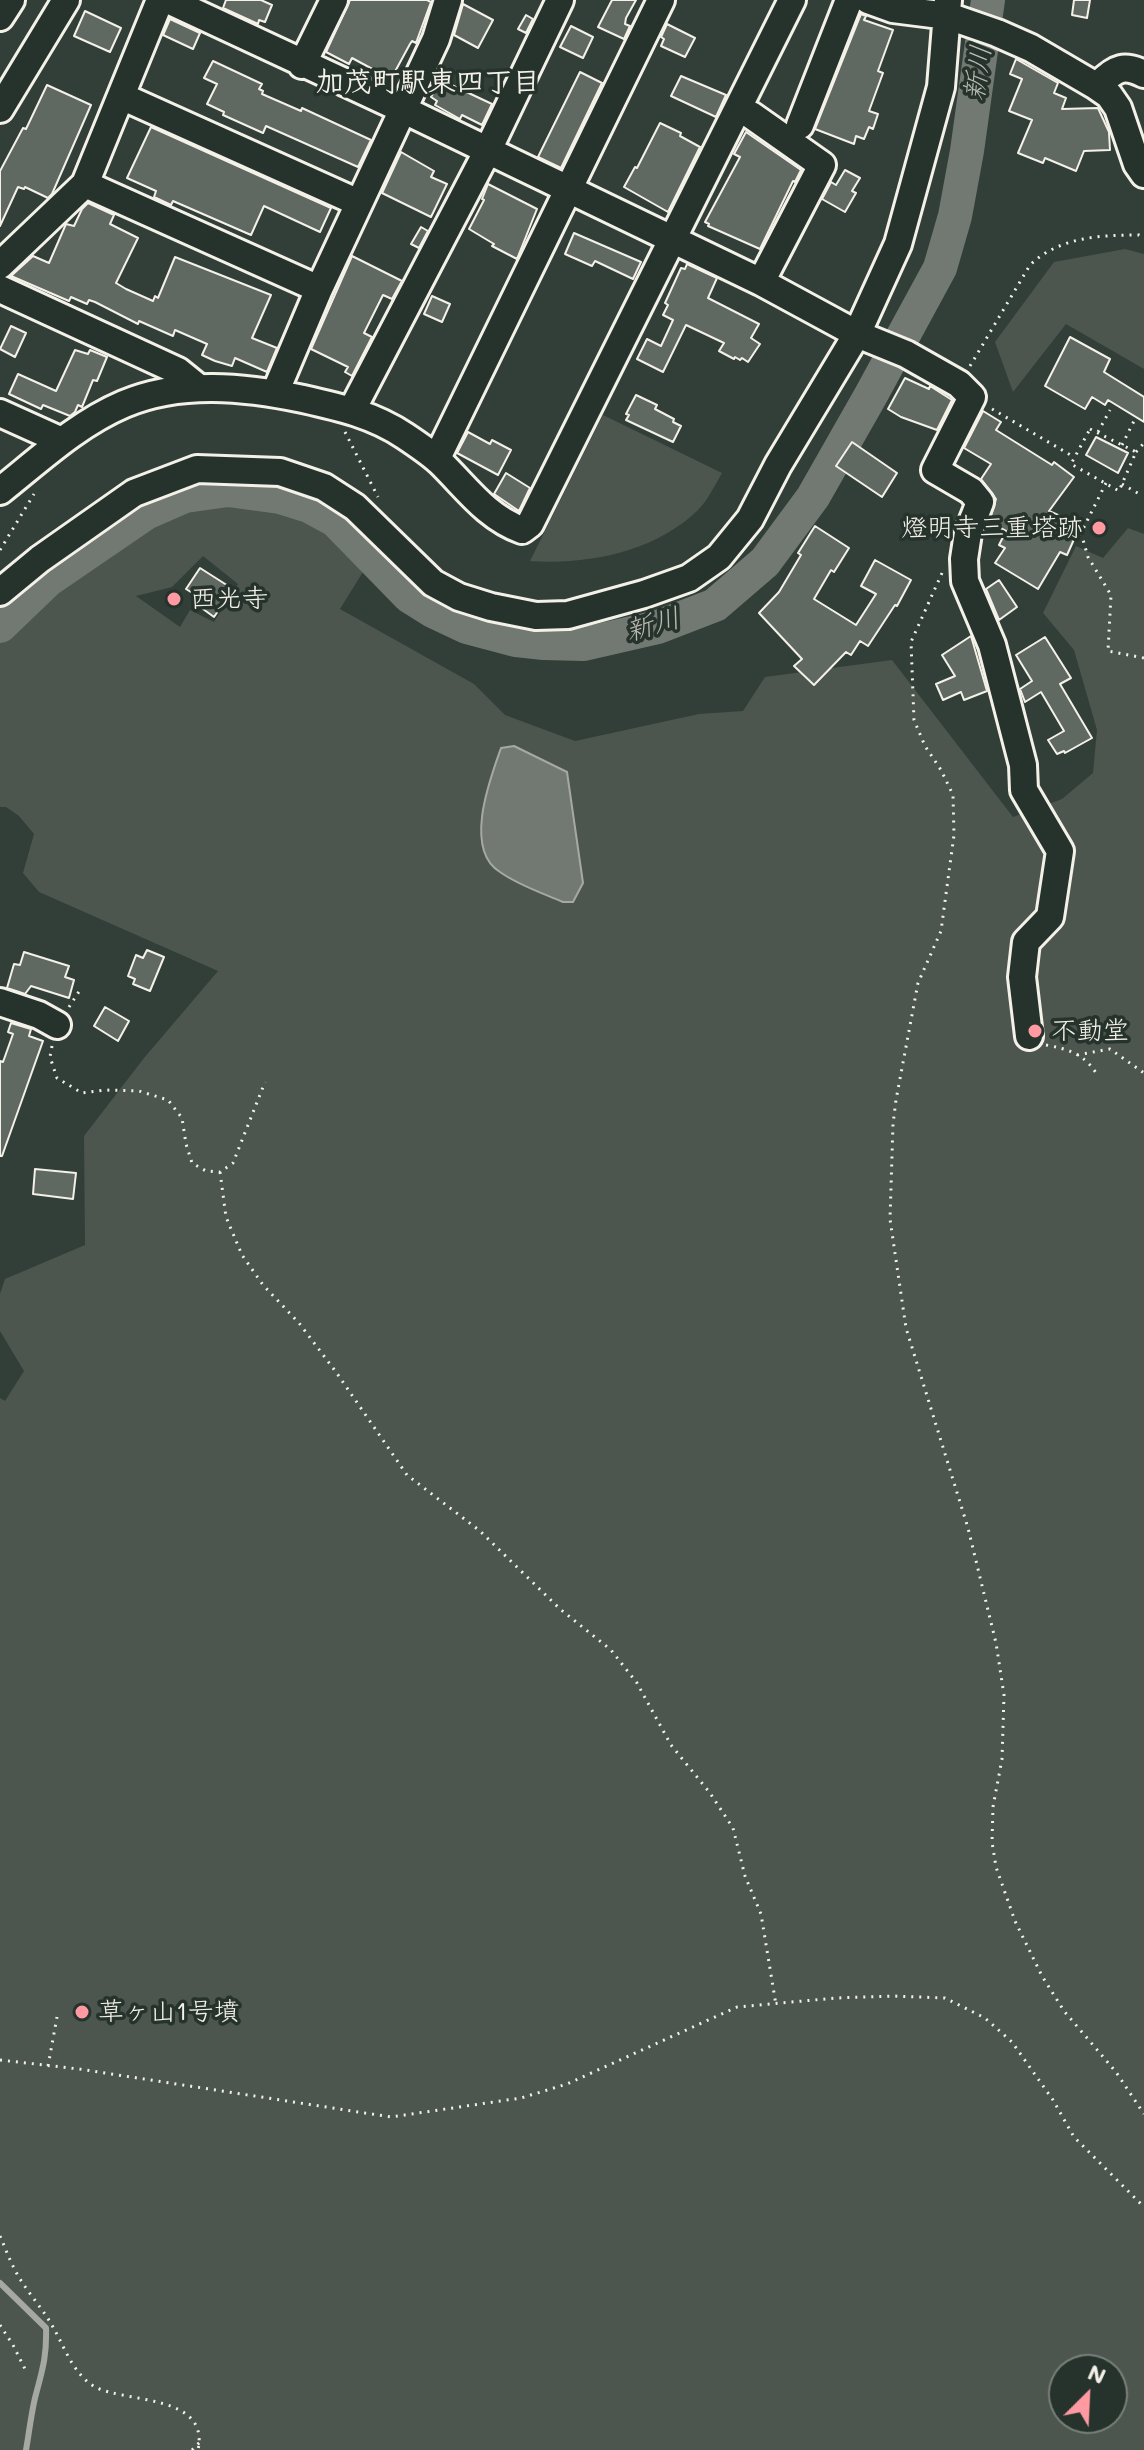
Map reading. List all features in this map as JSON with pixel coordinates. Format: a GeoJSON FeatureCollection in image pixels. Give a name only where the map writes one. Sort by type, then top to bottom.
{"type":"FeatureCollection","features":[{"type":"Feature","properties":{"kind":"street"},"geometry":{"type":"LineString","coordinates":[[0,17],[11,0]]}},
{"type":"Feature","properties":{"kind":"street"},"geometry":{"type":"LineString","coordinates":[[0,109],[66,0]]}},
{"type":"Feature","properties":{"kind":"street"},"geometry":{"type":"LineString","coordinates":[[0,265],[85,184],[160,0]]}},
{"type":"Feature","properties":{"kind":"street"},"geometry":{"type":"LineString","coordinates":[[168,0],[208,8],[302,65],[402,109],[761,282],[867,338],[906,354],[965,390],[935,470],[971,491],[980,502],[968,533],[965,581],[992,645],[1023,765],[1024,790],[1060,851],[1050,917],[1026,942],[1022,977],[1029,1036]]}},
{"type":"Feature","properties":{"kind":"street"},"geometry":{"type":"LineString","coordinates":[[302,65],[334,0]]}},
{"type":"Feature","properties":{"kind":"street"},"geometry":{"type":"LineString","coordinates":[[275,393],[319,289],[436,39],[448,0]]}},
{"type":"Feature","properties":{"kind":"street"},"geometry":{"type":"LineString","coordinates":[[352,410],[488,150],[560,0]]}},
{"type":"Feature","properties":{"kind":"street"},"geometry":{"type":"LineString","coordinates":[[437,458],[661,0]]}},
{"type":"Feature","properties":{"kind":"street"},"geometry":{"type":"LineString","coordinates":[[0,491],[62,441],[124,404],[159,393],[199,388],[240,388],[352,410],[401,433],[437,458],[489,513],[503,524],[522,530],[530,524],[792,0]]}},
{"type":"Feature","properties":{"kind":"street"},"geometry":{"type":"LineString","coordinates":[[800,125],[849,0]]}},
{"type":"Feature","properties":{"kind":"street"},"geometry":{"type":"LineString","coordinates":[[868,0],[893,9],[955,13],[1031,48],[1096,86],[1109,95],[1118,108],[1137,164],[1144,174]]}},
{"type":"Feature","properties":{"kind":"street"},"geometry":{"type":"LineString","coordinates":[[0,592],[40,559],[134,493],[197,469],[280,472],[324,487],[355,507],[433,583],[459,597],[491,607],[536,616],[568,615],[689,578],[719,557],[750,519],[778,465],[867,338],[898,244],[941,87],[955,13]]}},
{"type":"Feature","properties":{"kind":"street"},"geometry":{"type":"LineString","coordinates":[[1096,86],[1117,69],[1131,67],[1144,74]]}},
{"type":"Feature","properties":{"kind":"street"},"geometry":{"type":"LineString","coordinates":[[121,96],[359,203]]}},
{"type":"Feature","properties":{"kind":"street"},"geometry":{"type":"LineString","coordinates":[[738,109],[822,165],[761,282]]}},
{"type":"Feature","properties":{"kind":"street"},"geometry":{"type":"LineString","coordinates":[[85,184],[319,289]]}},
{"type":"Feature","properties":{"kind":"street"},"geometry":{"type":"LineString","coordinates":[[0,289],[178,371],[199,388]]}},
{"type":"Feature","properties":{"kind":"street"},"geometry":{"type":"LineString","coordinates":[[0,413],[62,441]]}},
{"type":"Feature","properties":{"kind":"street"},"geometry":{"type":"LineString","coordinates":[[1,1010],[39,1015],[57,1025]]}},
{"type":"Feature","properties":{"kind":"path"},"geometry":{"type":"LineString","coordinates":[[1074,457],[965,390],[1030,265],[1037,258],[1067,243],[1097,235],[1144,237]]}},
{"type":"Feature","properties":{"kind":"path"},"geometry":{"type":"LineString","coordinates":[[352,410],[344,432],[384,509]]}},
{"type":"Feature","properties":{"kind":"path"},"geometry":{"type":"LineString","coordinates":[[1098,432],[1110,410]]}},
{"type":"Feature","properties":{"kind":"path"},"geometry":{"type":"LineString","coordinates":[[1122,445],[1136,417]]}},
{"type":"Feature","properties":{"kind":"path"},"geometry":{"type":"LineString","coordinates":[[1136,452],[1090,429],[1071,464],[1119,491],[1136,452],[1144,443]]}},
{"type":"Feature","properties":{"kind":"path"},"geometry":{"type":"LineString","coordinates":[[1106,483],[1081,533],[1088,557],[1111,595],[1108,651],[1144,658]]}},
{"type":"Feature","properties":{"kind":"path"},"geometry":{"type":"LineString","coordinates":[[1122,484],[1141,495]]}},
{"type":"Feature","properties":{"kind":"path"},"geometry":{"type":"LineString","coordinates":[[0,550],[32,499],[35,487]]}},
{"type":"Feature","properties":{"kind":"path"},"geometry":{"type":"LineString","coordinates":[[942,571],[911,642],[914,720],[953,795],[954,835],[941,931],[918,983],[896,1100],[890,1219],[906,1328],[968,1528],[996,1643],[1004,1695],[1002,1759],[993,1807],[992,1842],[996,1867],[1015,1921],[1042,1976],[1064,2011],[1116,2072],[1144,2114]]}},
{"type":"Feature","properties":{"kind":"path"},"geometry":{"type":"LineString","coordinates":[[80,990],[57,1025],[50,1057],[57,1078],[82,1093],[139,1091],[168,1100],[182,1118],[192,1163],[206,1171],[220,1172],[233,1163],[265,1082]]}},
{"type":"Feature","properties":{"kind":"path"},"geometry":{"type":"LineString","coordinates":[[1029,1036],[1043,1045],[1068,1049],[1089,1061],[1096,1073]]}},
{"type":"Feature","properties":{"kind":"path"},"geometry":{"type":"LineString","coordinates":[[1077,1055],[1110,1049],[1144,1073]]}},
{"type":"Feature","properties":{"kind":"path"},"geometry":{"type":"LineString","coordinates":[[220,1172],[226,1217],[242,1255],[263,1285],[299,1323],[336,1372],[407,1475],[480,1531],[560,1609],[611,1650],[637,1683],[671,1745],[710,1793],[733,1828],[745,1876],[761,1914],[776,2005]]}},
{"type":"Feature","properties":{"kind":"path"},"geometry":{"type":"LineString","coordinates":[[0,2060],[391,2117],[521,2098],[567,2084],[737,2007],[850,1998],[945,1998],[985,2018],[1012,2042],[1053,2100],[1074,2137],[1144,2207]]}},
{"type":"Feature","properties":{"kind":"path"},"geometry":{"type":"LineString","coordinates":[[48,2066],[57,2017]]}},
{"type":"Feature","properties":{"kind":"path"},"geometry":{"type":"LineString","coordinates":[[0,2236],[15,2272],[52,2325],[81,2377],[96,2388],[119,2396],[168,2404],[187,2414],[200,2442],[198,2450]]}},
{"type":"Feature","properties":{"kind":"path"},"geometry":{"type":"LineString","coordinates":[[0,2325],[25,2369]]}},
{"type":"Feature","properties":{"kind":"path"},"geometry":{"type":"LineString","coordinates":[[192,2450],[200,2442]]}},
{"type":"Feature","properties":{"kind":"shaded area"},"geometry":{"type":"Polygon","coordinates":[[[1125,249],[1144,254],[1144,369],[1066,324],[1013,392],[995,342],[1054,262],[1125,249]]]}},
{"type":"Feature","properties":{"kind":"shaded area"},"geometry":{"type":"Polygon","coordinates":[[[603,415],[722,473],[698,510],[662,536],[641,546],[575,561],[530,561],[603,415]]]}},
{"type":"Feature","properties":{"kind":"shaded area"},"geometry":{"type":"Polygon","coordinates":[[[190,500],[247,501],[322,524],[366,567],[340,609],[474,684],[505,715],[575,741],[699,714],[743,711],[765,677],[892,660],[1013,817],[1062,799],[1093,773],[1097,730],[1074,650],[1043,613],[1076,546],[1103,558],[1128,528],[1144,534],[1144,2450],[0,2450],[0,1398],[5,1401],[24,1371],[0,1331],[0,1294],[5,1279],[85,1245],[84,1136],[144,1058],[218,971],[39,892],[23,873],[34,834],[19,816],[6,807],[0,807],[0,635],[27,607],[108,543],[190,500]],[[203,556],[172,587],[136,596],[180,627],[190,610],[214,622],[238,584],[203,556]]]}},
{"type":"Feature","properties":{"kind":"shaded area"},"geometry":{"type":"Polygon","coordinates":[[[514,746],[567,772],[583,883],[573,902],[563,902],[507,877],[489,861],[483,847],[482,813],[491,777],[501,748],[514,746]]]}},
{"type":"Feature","properties":{"kind":"building"},"geometry":{"type":"Polygon","coordinates":[[[226,0],[261,0],[272,5],[265,22],[259,20],[258,24],[223,8],[226,0]]]}},
{"type":"Feature","properties":{"kind":"building"},"geometry":{"type":"Polygon","coordinates":[[[350,0],[431,2],[416,43],[412,41],[391,79],[352,58],[349,64],[326,52],[350,0]]]}},
{"type":"Feature","properties":{"kind":"building"},"geometry":{"type":"Polygon","coordinates":[[[612,0],[636,0],[626,18],[625,24],[630,26],[624,39],[598,27],[612,0]]]}},
{"type":"Feature","properties":{"kind":"building"},"geometry":{"type":"Polygon","coordinates":[[[1074,0],[1090,0],[1087,18],[1072,15],[1074,0]]]}},
{"type":"Feature","properties":{"kind":"building"},"geometry":{"type":"Polygon","coordinates":[[[463,4],[493,20],[478,48],[454,35],[463,4]]]}},
{"type":"Feature","properties":{"kind":"building"},"geometry":{"type":"Polygon","coordinates":[[[85,11],[121,28],[110,52],[74,36],[85,11]]]}},
{"type":"Feature","properties":{"kind":"building"},"geometry":{"type":"Polygon","coordinates":[[[861,14],[866,16],[864,20],[893,30],[878,71],[883,73],[869,111],[878,114],[873,129],[869,127],[864,139],[856,136],[854,144],[815,129],[861,14]]]}},
{"type":"Feature","properties":{"kind":"building"},"geometry":{"type":"Polygon","coordinates":[[[526,15],[533,19],[526,33],[518,29],[526,15]]]}},
{"type":"Feature","properties":{"kind":"building"},"geometry":{"type":"Polygon","coordinates":[[[170,19],[200,33],[193,49],[163,35],[170,19]]]}},
{"type":"Feature","properties":{"kind":"building"},"geometry":{"type":"Polygon","coordinates":[[[667,24],[695,38],[685,57],[661,46],[667,24]]]}},
{"type":"Feature","properties":{"kind":"building"},"geometry":{"type":"Polygon","coordinates":[[[571,26],[593,37],[583,58],[560,47],[571,26]]]}},
{"type":"Feature","properties":{"kind":"building"},"geometry":{"type":"Polygon","coordinates":[[[1016,59],[1058,83],[1054,93],[1066,98],[1062,109],[1098,108],[1109,132],[1110,150],[1084,151],[1076,171],[1045,158],[1043,163],[1018,153],[1032,120],[1009,111],[1022,79],[1010,74],[1016,59]]]}},
{"type":"Feature","properties":{"kind":"building"},"geometry":{"type":"Polygon","coordinates":[[[213,61],[262,84],[259,89],[263,91],[262,94],[301,111],[302,108],[371,140],[358,167],[266,126],[263,133],[223,115],[224,112],[207,104],[217,84],[204,78],[213,61]]]}},
{"type":"Feature","properties":{"kind":"building"},"geometry":{"type":"Polygon","coordinates":[[[580,72],[602,83],[561,168],[538,157],[580,72]]]}},
{"type":"Feature","properties":{"kind":"building"},"geometry":{"type":"Polygon","coordinates":[[[681,76],[726,95],[716,117],[671,96],[681,76]]]}},
{"type":"Feature","properties":{"kind":"building"},"geometry":{"type":"Polygon","coordinates":[[[441,80],[492,104],[482,125],[462,115],[460,119],[435,105],[437,101],[431,97],[441,80]]]}},
{"type":"Feature","properties":{"kind":"building"},"geometry":{"type":"Polygon","coordinates":[[[47,85],[91,105],[52,194],[48,198],[25,187],[18,187],[0,226],[0,171],[23,128],[26,129],[47,85]]]}},
{"type":"Feature","properties":{"kind":"building"},"geometry":{"type":"Polygon","coordinates":[[[660,123],[700,147],[668,212],[624,187],[660,123]]]}},
{"type":"Feature","properties":{"kind":"building"},"geometry":{"type":"Polygon","coordinates":[[[151,127],[331,208],[320,232],[264,206],[251,235],[173,201],[171,205],[154,197],[156,191],[127,178],[151,127]]]}},
{"type":"Feature","properties":{"kind":"building"},"geometry":{"type":"Polygon","coordinates":[[[746,132],[801,170],[760,249],[705,222],[740,157],[734,154],[746,132]]]}},
{"type":"Feature","properties":{"kind":"building"},"geometry":{"type":"Polygon","coordinates":[[[401,152],[434,171],[431,177],[447,184],[431,217],[382,193],[401,152]]]}},
{"type":"Feature","properties":{"kind":"building"},"geometry":{"type":"Polygon","coordinates":[[[845,170],[860,178],[845,212],[822,199],[831,182],[836,185],[845,170]]]}},
{"type":"Feature","properties":{"kind":"building"},"geometry":{"type":"Polygon","coordinates":[[[488,184],[537,209],[517,259],[469,229],[484,200],[488,184]]]}},
{"type":"Feature","properties":{"kind":"building"},"geometry":{"type":"Polygon","coordinates":[[[88,203],[114,215],[110,224],[138,238],[116,283],[126,289],[153,301],[155,296],[158,298],[175,257],[271,295],[252,338],[277,348],[267,372],[235,358],[232,366],[215,361],[202,355],[207,344],[175,330],[173,336],[139,321],[138,324],[95,302],[89,300],[87,304],[71,297],[69,301],[11,276],[33,256],[49,263],[66,224],[74,226],[88,203]]]}},
{"type":"Feature","properties":{"kind":"building"},"geometry":{"type":"Polygon","coordinates":[[[421,227],[428,231],[419,248],[411,244],[421,227]]]}},
{"type":"Feature","properties":{"kind":"building"},"geometry":{"type":"Polygon","coordinates":[[[574,233],[641,262],[633,279],[595,261],[592,266],[565,254],[574,233]]]}},
{"type":"Feature","properties":{"kind":"building"},"geometry":{"type":"Polygon","coordinates":[[[352,256],[402,281],[392,299],[383,295],[364,333],[372,337],[352,376],[345,372],[348,367],[311,349],[352,256]]]}},
{"type":"Feature","properties":{"kind":"building"},"geometry":{"type":"Polygon","coordinates":[[[687,264],[717,278],[708,298],[759,324],[751,338],[760,344],[748,362],[719,351],[724,343],[686,325],[663,372],[637,359],[647,339],[661,346],[673,320],[663,315],[668,305],[665,303],[681,268],[685,269],[687,264]]]}},
{"type":"Feature","properties":{"kind":"building"},"geometry":{"type":"Polygon","coordinates":[[[432,296],[450,304],[442,322],[424,314],[432,296]]]}},
{"type":"Feature","properties":{"kind":"building"},"geometry":{"type":"Polygon","coordinates":[[[11,326],[26,333],[15,357],[0,349],[11,326]]]}},
{"type":"Feature","properties":{"kind":"building"},"geometry":{"type":"Polygon","coordinates":[[[1070,337],[1110,359],[1104,372],[1144,397],[1144,422],[1108,400],[1105,405],[1092,397],[1085,409],[1045,386],[1070,337]]]}},
{"type":"Feature","properties":{"kind":"building"},"geometry":{"type":"Polygon","coordinates":[[[75,350],[88,354],[90,350],[107,357],[82,407],[78,405],[70,416],[43,405],[41,409],[9,394],[18,374],[56,391],[75,350]]]}},
{"type":"Feature","properties":{"kind":"building"},"geometry":{"type":"Polygon","coordinates":[[[905,378],[929,389],[930,386],[952,400],[937,430],[888,409],[905,378]]]}},
{"type":"Feature","properties":{"kind":"building"},"geometry":{"type":"Polygon","coordinates":[[[636,395],[657,405],[655,409],[681,426],[673,442],[626,420],[636,395]]]}},
{"type":"Feature","properties":{"kind":"building"},"geometry":{"type":"Polygon","coordinates":[[[983,411],[1001,422],[996,430],[1052,465],[1054,462],[1074,477],[1049,511],[1076,523],[1072,533],[1076,535],[1067,555],[1060,552],[1038,589],[995,563],[1005,548],[999,545],[1006,531],[989,522],[996,499],[981,479],[991,464],[964,448],[983,411]]]}},
{"type":"Feature","properties":{"kind":"building"},"geometry":{"type":"Polygon","coordinates":[[[468,432],[490,444],[492,440],[511,450],[498,475],[457,453],[468,432]]]}},
{"type":"Feature","properties":{"kind":"building"},"geometry":{"type":"Polygon","coordinates":[[[1096,437],[1128,453],[1118,473],[1086,455],[1096,437]]]}},
{"type":"Feature","properties":{"kind":"building"},"geometry":{"type":"Polygon","coordinates":[[[852,442],[897,473],[882,497],[836,466],[852,442]]]}},
{"type":"Feature","properties":{"kind":"building"},"geometry":{"type":"Polygon","coordinates":[[[506,473],[530,488],[519,511],[494,494],[506,473]]]}},
{"type":"Feature","properties":{"kind":"building"},"geometry":{"type":"Polygon","coordinates":[[[815,526],[849,548],[814,599],[856,625],[876,594],[861,586],[875,560],[911,580],[897,606],[868,646],[860,641],[851,655],[846,652],[814,685],[794,666],[802,659],[759,613],[779,592],[815,526]]]}},
{"type":"Feature","properties":{"kind":"building"},"geometry":{"type":"Polygon","coordinates":[[[200,568],[233,589],[214,617],[203,609],[207,602],[186,589],[200,568]]]}},
{"type":"Feature","properties":{"kind":"building"},"geometry":{"type":"Polygon","coordinates":[[[999,580],[1017,607],[999,620],[986,589],[999,580]]]}},
{"type":"Feature","properties":{"kind":"building"},"geometry":{"type":"Polygon","coordinates":[[[971,636],[987,691],[964,700],[961,692],[943,700],[936,684],[955,676],[942,655],[971,636]]]}},
{"type":"Feature","properties":{"kind":"building"},"geometry":{"type":"Polygon","coordinates":[[[1045,637],[1071,678],[1060,684],[1092,738],[1065,753],[1057,754],[1048,740],[1064,731],[1041,692],[1025,702],[1020,689],[1032,681],[1016,655],[1045,637]]]}},
{"type":"Feature","properties":{"kind":"building"},"geometry":{"type":"Polygon","coordinates":[[[147,950],[164,957],[150,991],[133,984],[135,979],[128,976],[136,955],[143,958],[147,950]]]}},
{"type":"Feature","properties":{"kind":"building"},"geometry":{"type":"Polygon","coordinates":[[[24,952],[69,966],[65,977],[74,980],[69,998],[31,986],[25,994],[7,988],[14,964],[20,965],[24,952]]]}},
{"type":"Feature","properties":{"kind":"building"},"geometry":{"type":"Polygon","coordinates":[[[105,1007],[129,1021],[118,1041],[94,1026],[105,1007]]]}},
{"type":"Feature","properties":{"kind":"building"},"geometry":{"type":"Polygon","coordinates":[[[11,1023],[31,1029],[29,1036],[43,1041],[0,1156],[0,1061],[3,1062],[13,1034],[8,1032],[11,1023]]]}},
{"type":"Feature","properties":{"kind":"building"},"geometry":{"type":"Polygon","coordinates":[[[35,1169],[76,1173],[73,1199],[33,1194],[35,1169]]]}},
{"type":"Feature","properties":{"kind":"waterway","name":"新川"},"geometry":{"type":"LineString","coordinates":[[0,626],[48,580],[146,513],[185,496],[228,490],[280,497],[309,506],[335,520],[409,596],[467,627],[516,640],[584,644],[658,627],[715,605],[765,562],[813,497],[940,268],[955,216],[967,151],[988,0]]}},
{"type":"Feature","properties":{"kind":"waterway"},"geometry":{"type":"LineString","coordinates":[[0,2283],[46,2328],[44,2364],[26,2450]]}},
{"type":"Feature","properties":{"kind":"place","name":"燈明寺三重塔跡"},"geometry":{"type":"Point","coordinates":[1099,528]}},
{"type":"Feature","properties":{"kind":"place","name":"西光寺"},"geometry":{"type":"Point","coordinates":[174,599]}},
{"type":"Feature","properties":{"kind":"place","name":"不動堂"},"geometry":{"type":"Point","coordinates":[1035,1031]}},
{"type":"Feature","properties":{"kind":"place","name":"草ヶ山1号墳"},"geometry":{"type":"Point","coordinates":[82,2012]}},
{"type":"Feature","properties":{"kind":"district","name":"加茂町駅東四丁目"},"geometry":{"type":"Point","coordinates":[428,82]}}]}
